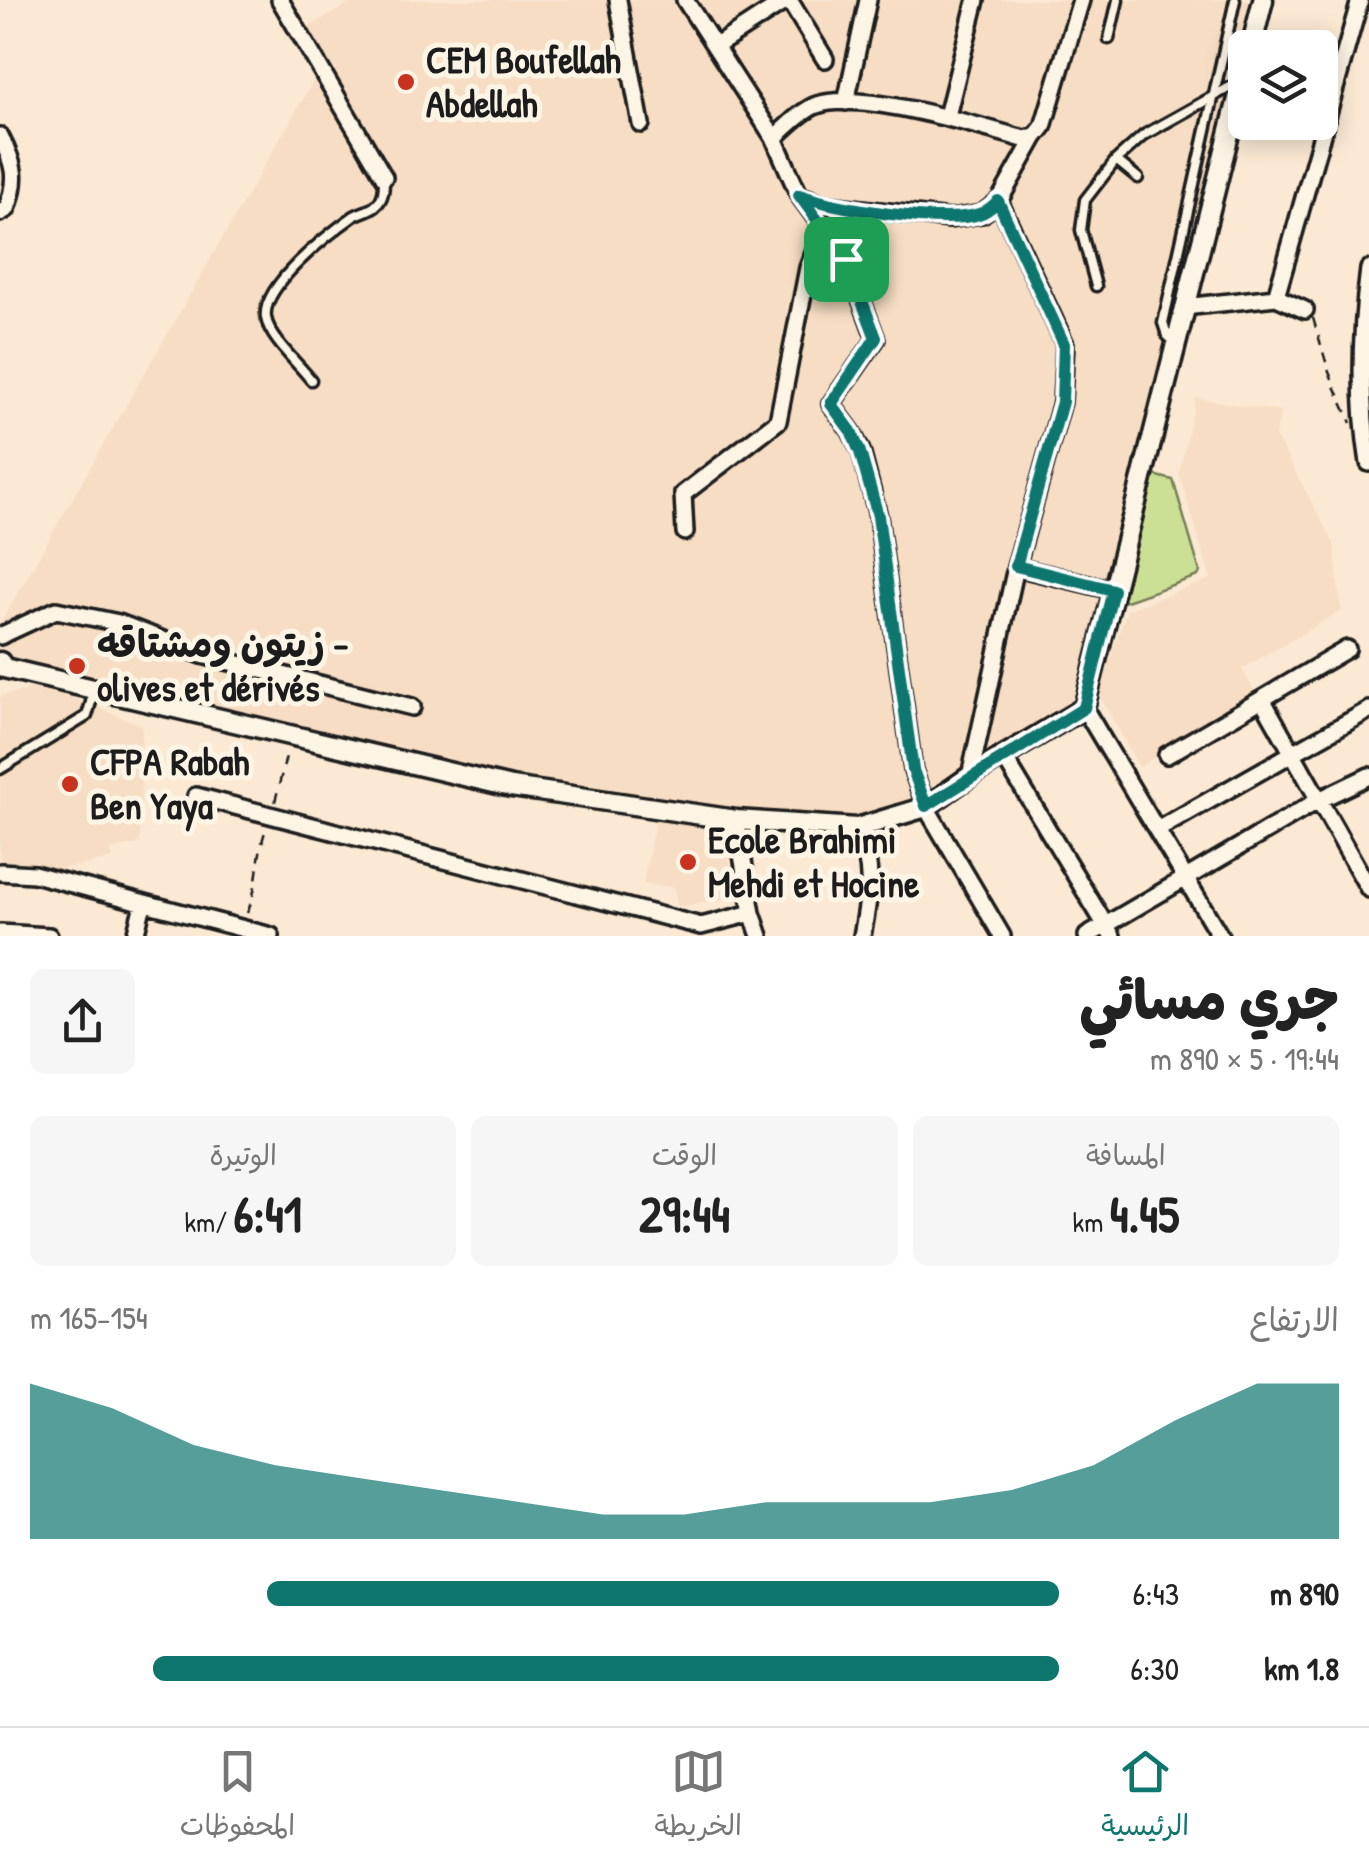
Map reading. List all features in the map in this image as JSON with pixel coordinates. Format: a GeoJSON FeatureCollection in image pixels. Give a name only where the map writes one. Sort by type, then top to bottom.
{"type":"FeatureCollection","features":[{"type":"Feature","properties":{"kind":"street"},"geometry":{"type":"LineString","coordinates":[[280,0],[384,178]]}},
{"type":"Feature","properties":{"kind":"street"},"geometry":{"type":"LineString","coordinates":[[618,0],[640,124]]}},
{"type":"Feature","properties":{"kind":"street"},"geometry":{"type":"LineString","coordinates":[[685,0],[774,138],[799,195],[846,259],[876,338],[831,404],[851,431],[860,452],[878,516],[913,770],[926,806],[1002,936]]}},
{"type":"Feature","properties":{"kind":"street"},"geometry":{"type":"LineString","coordinates":[[716,46],[788,0],[825,59]]}},
{"type":"Feature","properties":{"kind":"street"},"geometry":{"type":"LineString","coordinates":[[846,102],[868,0]]}},
{"type":"Feature","properties":{"kind":"street"},"geometry":{"type":"LineString","coordinates":[[946,116],[976,0]]}},
{"type":"Feature","properties":{"kind":"street"},"geometry":{"type":"LineString","coordinates":[[799,195],[826,205],[950,218],[982,214],[998,201],[1043,127],[1081,0]]}},
{"type":"Feature","properties":{"kind":"street"},"geometry":{"type":"LineString","coordinates":[[1256,30],[1263,0]]}},
{"type":"Feature","properties":{"kind":"street"},"geometry":{"type":"LineString","coordinates":[[1276,297],[1360,0]]}},
{"type":"Feature","properties":{"kind":"street"},"geometry":{"type":"LineString","coordinates":[[774,138],[816,105],[846,102],[946,116],[1024,138],[1035,137]]}},
{"type":"Feature","properties":{"kind":"street"},"geometry":{"type":"LineString","coordinates":[[0,136],[14,190],[7,209],[0,213]]}},
{"type":"Feature","properties":{"kind":"street"},"geometry":{"type":"LineString","coordinates":[[1,667],[510,787],[736,820],[857,828],[926,806],[1084,708],[1228,138]]}},
{"type":"Feature","properties":{"kind":"street"},"geometry":{"type":"LineString","coordinates":[[970,776],[1016,566],[1062,402],[1064,344],[998,201]]}},
{"type":"Feature","properties":{"kind":"street"},"geometry":{"type":"LineString","coordinates":[[685,532],[683,494],[778,421],[808,268],[823,229]]}},
{"type":"Feature","properties":{"kind":"street"},"geometry":{"type":"LineString","coordinates":[[1369,269],[1364,435],[1369,463]]}},
{"type":"Feature","properties":{"kind":"street"},"geometry":{"type":"LineString","coordinates":[[1184,307],[1276,297],[1305,310]]}},
{"type":"Feature","properties":{"kind":"street"},"geometry":{"type":"LineString","coordinates":[[1016,566],[1113,590]]}},
{"type":"Feature","properties":{"kind":"street"},"geometry":{"type":"LineString","coordinates":[[0,636],[56,610],[119,623],[202,655],[412,707]]}},
{"type":"Feature","properties":{"kind":"street"},"geometry":{"type":"LineString","coordinates":[[1166,755],[1347,650]]}},
{"type":"Feature","properties":{"kind":"street"},"geometry":{"type":"LineString","coordinates":[[1262,699],[1369,889]]}},
{"type":"Feature","properties":{"kind":"street"},"geometry":{"type":"LineString","coordinates":[[1084,708],[1220,936]]}},
{"type":"Feature","properties":{"kind":"street"},"geometry":{"type":"LineString","coordinates":[[1158,830],[1369,710]]}},
{"type":"Feature","properties":{"kind":"street"},"geometry":{"type":"LineString","coordinates":[[1004,757],[1109,930]]}},
{"type":"Feature","properties":{"kind":"street"},"geometry":{"type":"LineString","coordinates":[[1087,936],[1109,930],[1185,878],[1319,800],[1369,776]]}},
{"type":"Feature","properties":{"kind":"street"},"geometry":{"type":"LineString","coordinates":[[196,796],[683,923],[701,926],[752,913]]}},
{"type":"Feature","properties":{"kind":"street"},"geometry":{"type":"LineString","coordinates":[[736,820],[752,913],[760,936]]}},
{"type":"Feature","properties":{"kind":"street"},"geometry":{"type":"LineString","coordinates":[[857,828],[870,863],[871,886],[862,936]]}},
{"type":"Feature","properties":{"kind":"street"},"geometry":{"type":"LineString","coordinates":[[0,872],[34,874],[239,932],[271,936]]}},
{"type":"Feature","properties":{"kind":"street"},"geometry":{"type":"LineString","coordinates":[[135,936],[143,904]]}},
{"type":"Feature","properties":{"kind":"street"},"geometry":{"type":"LineString","coordinates":[[0,932],[48,936]]}},
{"type":"Feature","properties":{"kind":"lane"},"geometry":{"type":"LineString","coordinates":[[1109,39],[1118,0]]}},
{"type":"Feature","properties":{"kind":"lane"},"geometry":{"type":"LineString","coordinates":[[1175,343],[1163,323],[1235,0]]}},
{"type":"Feature","properties":{"kind":"lane"},"geometry":{"type":"LineString","coordinates":[[1096,286],[1081,230],[1084,200],[1116,160],[1144,135],[1228,86]]}},
{"type":"Feature","properties":{"kind":"lane"},"geometry":{"type":"LineString","coordinates":[[1116,160],[1138,178]]}},
{"type":"Feature","properties":{"kind":"lane"},"geometry":{"type":"LineString","coordinates":[[311,380],[270,329],[267,303],[298,262],[355,216],[376,206],[384,194],[384,178]]}},
{"type":"Feature","properties":{"kind":"lane"},"geometry":{"type":"LineString","coordinates":[[0,768],[87,716],[94,688]]}},
{"type":"Feature","properties":{"kind":"path"},"geometry":{"type":"LineString","coordinates":[[1305,310],[1319,331],[1329,372],[1347,418],[1364,435]]}},
{"type":"Feature","properties":{"kind":"path"},"geometry":{"type":"LineString","coordinates":[[239,932],[252,901],[261,844],[292,734]]}},
{"type":"Feature","properties":{"kind":"shaded area"},"geometry":{"type":"Polygon","coordinates":[[[356,0],[1266,0],[1253,30],[1228,30],[1230,140],[1084,708],[970,776],[857,828],[699,815],[4,668],[0,662],[0,624],[326,59],[308,27],[356,0]]]}},
{"type":"Feature","properties":{"kind":"shaded area"},"geometry":{"type":"Polygon","coordinates":[[[1196,398],[1281,412],[1275,435],[1334,543],[1341,611],[1242,669],[1257,696],[1139,767],[1098,693],[1127,610],[1211,579],[1179,474],[1196,398]]]}},
{"type":"Feature","properties":{"kind":"shaded area","name":"CFPA Rabah Ben Yaya"},"geometry":{"type":"Polygon","coordinates":[[[35,688],[142,725],[140,843],[111,850],[112,859],[50,871],[0,863],[0,696],[35,688]]]}},
{"type":"Feature","properties":{"kind":"shaded area","name":"Ecole Brahimi Mehdi et Hocine"},"geometry":{"type":"Polygon","coordinates":[[[656,818],[716,827],[724,834],[737,897],[677,907],[674,887],[643,884],[656,818]]]}},
{"type":"Feature","properties":{"kind":"green space"},"geometry":{"type":"Polygon","coordinates":[[[1154,475],[1173,480],[1200,572],[1198,576],[1120,603],[1154,475]]]}},
{"type":"Feature","properties":{"kind":"place","name":"CEM Boufellah Abdellah"},"geometry":{"type":"Point","coordinates":[406,82]}},
{"type":"Feature","properties":{"kind":"place","name":"زيتون ومشتاقه - olives et dérivés"},"geometry":{"type":"Point","coordinates":[77,666]}},
{"type":"Feature","properties":{"kind":"place","name":"CFPA Rabah Ben Yaya"},"geometry":{"type":"Point","coordinates":[70,784]}},
{"type":"Feature","properties":{"kind":"place","name":"Ecole Brahimi Mehdi et Hocine"},"geometry":{"type":"Point","coordinates":[688,862]}},
{"type":"Feature","properties":{"kind":"route"},"geometry":{"type":"LineString","coordinates":[[799,195],[826,205],[950,218],[982,214],[998,201],[1064,344],[1062,402],[1016,566],[1113,590],[1084,708],[926,806],[913,770],[878,516],[860,452],[851,431],[831,404],[876,338],[846,259],[799,195]]}}]}
